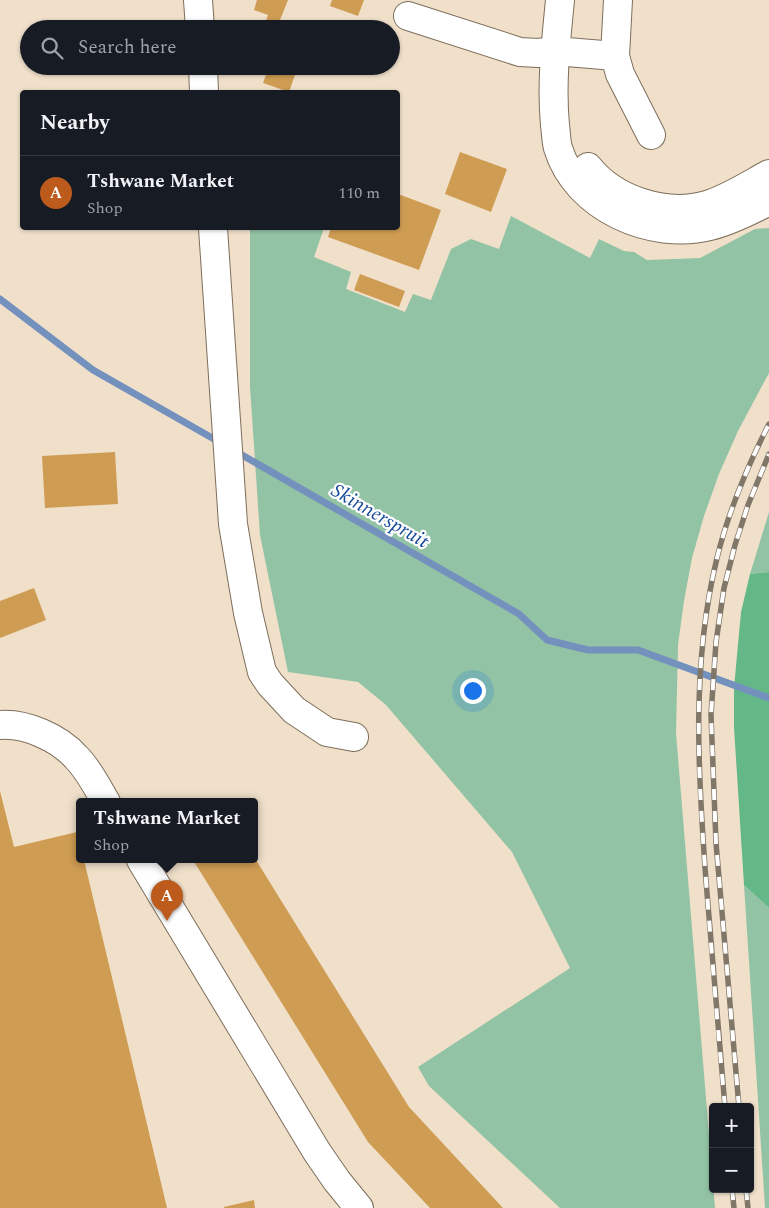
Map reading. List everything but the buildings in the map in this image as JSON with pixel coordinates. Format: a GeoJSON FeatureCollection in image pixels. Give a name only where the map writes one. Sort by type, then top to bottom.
{"type":"FeatureCollection","features":[{"type":"Feature","properties":{"kind":"street"},"geometry":{"type":"LineString","coordinates":[[198,0],[199,20]]}},
{"type":"Feature","properties":{"kind":"street"},"geometry":{"type":"LineString","coordinates":[[560,0],[555,51],[554,113],[558,147],[573,176],[591,196],[609,210],[623,217],[654,227],[678,229],[709,226],[769,201]]}},
{"type":"Feature","properties":{"kind":"street"},"geometry":{"type":"LineString","coordinates":[[618,0],[615,56],[620,74],[651,135]]}},
{"type":"Feature","properties":{"kind":"street"},"geometry":{"type":"LineString","coordinates":[[408,16],[520,52],[538,54],[555,51],[615,56]]}},
{"type":"Feature","properties":{"kind":"street"},"geometry":{"type":"LineString","coordinates":[[203,75],[204,90]]}},
{"type":"Feature","properties":{"kind":"street"},"geometry":{"type":"LineString","coordinates":[[554,113],[571,145],[595,176],[612,189],[651,206],[678,209],[706,205],[728,196],[769,174]]}},
{"type":"Feature","properties":{"kind":"street"},"geometry":{"type":"LineString","coordinates":[[213,230],[232,524],[248,613],[262,672],[270,684],[294,710],[327,732],[354,737]]}},
{"type":"Feature","properties":{"kind":"street"},"geometry":{"type":"LineString","coordinates":[[0,726],[9,725],[28,729],[58,743],[76,756],[92,777],[104,798]]}},
{"type":"Feature","properties":{"kind":"street"},"geometry":{"type":"LineString","coordinates":[[143,863],[318,1152],[337,1181],[359,1208]]}},
{"type":"Feature","properties":{"kind":"green space"},"geometry":{"type":"Polygon","coordinates":[[[511,216],[590,258],[599,239],[624,251],[634,252],[647,260],[700,258],[755,229],[769,228],[769,373],[738,431],[719,474],[704,516],[692,558],[678,645],[676,733],[709,1135],[709,1193],[714,1193],[715,1208],[560,1208],[429,1086],[418,1067],[570,968],[512,852],[386,705],[358,682],[288,672],[260,535],[250,387],[250,230],[323,230],[314,257],[351,272],[346,289],[405,312],[413,294],[431,300],[451,249],[471,239],[499,249],[511,216]]]}},
{"type":"Feature","properties":{"kind":"green space"},"geometry":{"type":"Polygon","coordinates":[[[769,512],[769,572],[750,574],[769,512]]]}},
{"type":"Feature","properties":{"kind":"green space"},"geometry":{"type":"Polygon","coordinates":[[[769,572],[769,908],[744,885],[734,727],[734,688],[741,612],[750,574],[769,572]]]}},
{"type":"Feature","properties":{"kind":"green space"},"geometry":{"type":"Polygon","coordinates":[[[744,885],[769,908],[769,1208],[765,1208],[744,885]]]}},
{"type":"Feature","properties":{"kind":"waterway","name":"Skinnerspruit"},"geometry":{"type":"LineString","coordinates":[[0,299],[93,370],[221,443]]}},
{"type":"Feature","properties":{"kind":"waterway","name":"Skinnerspruit"},"geometry":{"type":"LineString","coordinates":[[235,451],[519,614],[547,640],[588,650],[638,650],[769,698]]}},
{"type":"Feature","properties":{"kind":"railway"},"geometry":{"type":"LineString","coordinates":[[725,1103],[701,800],[699,759],[700,678],[703,638],[717,558],[739,489],[769,424]]}},
{"type":"Feature","properties":{"kind":"railway"},"geometry":{"type":"LineString","coordinates":[[739,1103],[716,843],[711,715],[716,642],[724,588],[748,505],[769,454]]}},
{"type":"Feature","properties":{"kind":"railway"},"geometry":{"type":"LineString","coordinates":[[732,1193],[734,1208]]}},
{"type":"Feature","properties":{"kind":"railway"},"geometry":{"type":"LineString","coordinates":[[746,1193],[748,1208]]}},
{"type":"Feature","properties":{"kind":"place","name":"Tshwane Market"},"geometry":{"type":"Point","coordinates":[167,921]}}]}
